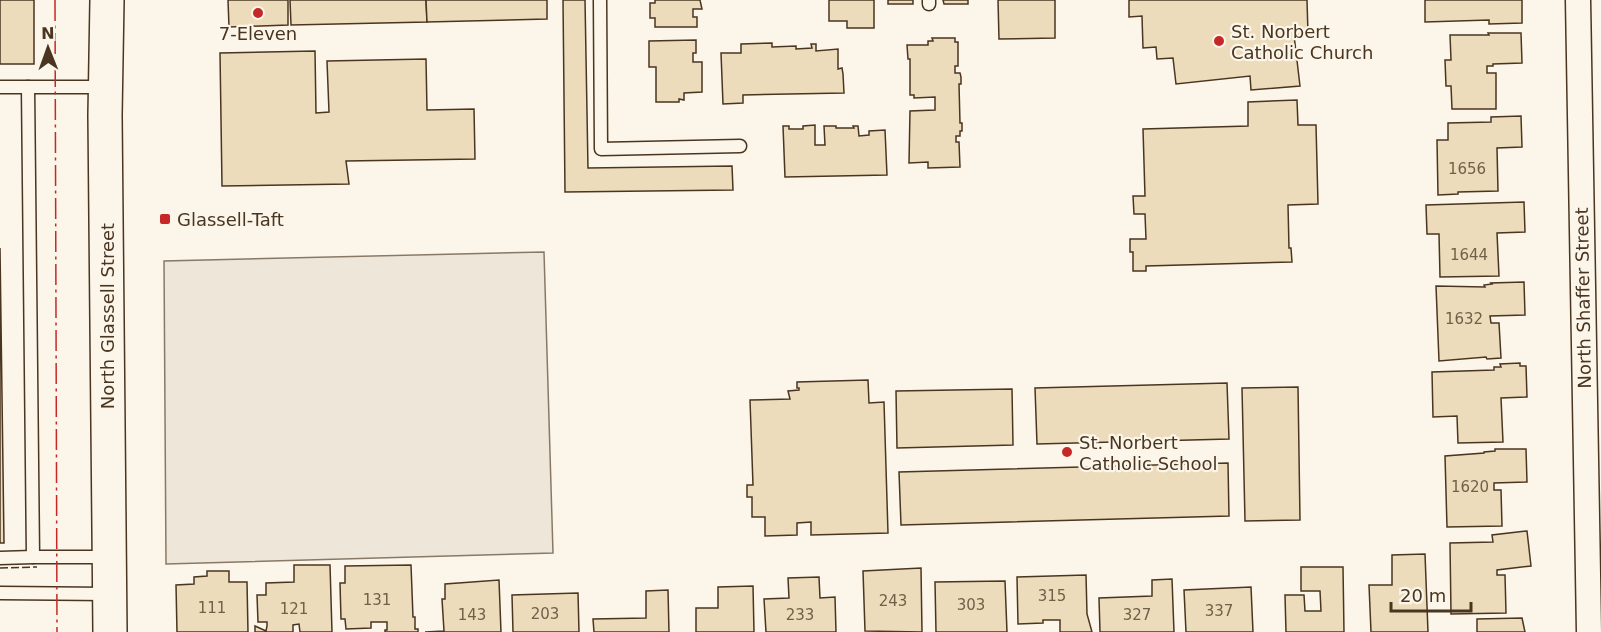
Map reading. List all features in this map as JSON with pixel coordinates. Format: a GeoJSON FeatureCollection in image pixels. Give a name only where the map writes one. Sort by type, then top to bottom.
{"type":"FeatureCollection","features":[{"type":"Feature","properties":{"kind":"main road","name":"North Glassell Street"},"geometry":{"type":"LineString","coordinates":[[107,0],[105,87],[110,632]]}},
{"type":"Feature","properties":{"kind":"street","name":"North Shaffer Street"},"geometry":{"type":"LineString","coordinates":[[1578,0],[1590,632]]}},
{"type":"Feature","properties":{"kind":"lane"},"geometry":{"type":"LineString","coordinates":[[600,0],[601,149],[740,146]]}},
{"type":"Feature","properties":{"kind":"lane"},"geometry":{"type":"LineString","coordinates":[[0,87],[105,87]]}},
{"type":"Feature","properties":{"kind":"lane"},"geometry":{"type":"LineString","coordinates":[[28,87],[33,557]]}},
{"type":"Feature","properties":{"kind":"lane"},"geometry":{"type":"LineString","coordinates":[[0,558],[109,556]]}},
{"type":"Feature","properties":{"kind":"lane"},"geometry":{"type":"LineString","coordinates":[[0,593],[110,594]]}},
{"type":"Feature","properties":{"kind":"shaded area"},"geometry":{"type":"Polygon","coordinates":[[[544,252],[553,553],[166,564],[164,261],[544,252]]]}},
{"type":"Feature","properties":{"kind":"building"},"geometry":{"type":"Polygon","coordinates":[[[0,0],[34,0],[34,64],[0,64],[0,0]]]}},
{"type":"Feature","properties":{"kind":"building","name":"7-Eleven"},"geometry":{"type":"Polygon","coordinates":[[[228,0],[288,0],[288,25],[229,27],[228,0]]]}},
{"type":"Feature","properties":{"kind":"building"},"geometry":{"type":"Polygon","coordinates":[[[290,0],[426,0],[427,22],[291,25],[290,0]]]}},
{"type":"Feature","properties":{"kind":"building"},"geometry":{"type":"Polygon","coordinates":[[[426,0],[547,0],[547,19],[427,22],[426,0]]]}},
{"type":"Feature","properties":{"kind":"building"},"geometry":{"type":"Polygon","coordinates":[[[563,0],[585,0],[588,168],[732,166],[733,190],[565,192],[563,0]]]}},
{"type":"Feature","properties":{"kind":"building"},"geometry":{"type":"Polygon","coordinates":[[[655,0],[700,0],[702,9],[693,9],[693,17],[697,17],[697,27],[655,27],[655,18],[650,18],[650,3],[655,3],[655,0]]]}},
{"type":"Feature","properties":{"kind":"building"},"geometry":{"type":"Polygon","coordinates":[[[829,0],[874,0],[874,28],[847,28],[847,21],[829,21],[829,0]]]}},
{"type":"Feature","properties":{"kind":"building"},"geometry":{"type":"Polygon","coordinates":[[[888,0],[913,0],[913,4],[888,4],[888,0]]]}},
{"type":"Feature","properties":{"kind":"building"},"geometry":{"type":"Polygon","coordinates":[[[943,0],[968,0],[968,4],[944,4],[943,0]]]}},
{"type":"Feature","properties":{"kind":"building"},"geometry":{"type":"Polygon","coordinates":[[[998,0],[1055,0],[1055,38],[999,39],[998,0]]]}},
{"type":"Feature","properties":{"kind":"building","name":"St. Norbert Catholic Church"},"geometry":{"type":"Polygon","coordinates":[[[1129,0],[1307,0],[1308,34],[1294,35],[1300,86],[1251,90],[1250,76],[1176,84],[1173,58],[1157,59],[1156,47],[1143,48],[1142,16],[1129,17],[1129,0]]]}},
{"type":"Feature","properties":{"kind":"building"},"geometry":{"type":"Polygon","coordinates":[[[1425,0],[1522,0],[1522,23],[1489,24],[1489,20],[1425,22],[1425,0]]]}},
{"type":"Feature","properties":{"kind":"building"},"geometry":{"type":"Polygon","coordinates":[[[1488,33],[1521,33],[1522,63],[1487,66],[1487,73],[1496,73],[1496,109],[1452,109],[1451,86],[1446,86],[1445,60],[1451,60],[1450,35],[1489,35],[1488,33]]]}},
{"type":"Feature","properties":{"kind":"building"},"geometry":{"type":"Polygon","coordinates":[[[932,38],[955,38],[955,42],[958,42],[958,66],[955,66],[955,73],[960,73],[961,77],[961,84],[959,84],[962,131],[960,131],[960,136],[956,136],[956,142],[959,142],[960,167],[928,168],[928,162],[909,163],[910,111],[935,110],[935,97],[914,98],[914,95],[910,95],[910,59],[908,59],[907,45],[928,45],[928,41],[933,41],[932,38]]]}},
{"type":"Feature","properties":{"kind":"building"},"geometry":{"type":"Polygon","coordinates":[[[696,40],[693,62],[702,62],[702,92],[684,93],[684,100],[679,99],[679,102],[656,102],[656,67],[649,67],[649,41],[696,40]]]}},
{"type":"Feature","properties":{"kind":"building"},"geometry":{"type":"Polygon","coordinates":[[[772,43],[772,47],[796,46],[796,49],[812,48],[811,44],[816,44],[816,51],[838,49],[838,69],[842,68],[844,93],[743,95],[743,103],[723,104],[721,53],[741,53],[741,44],[772,43]]]}},
{"type":"Feature","properties":{"kind":"building"},"geometry":{"type":"Polygon","coordinates":[[[315,51],[316,113],[329,112],[327,61],[426,59],[427,110],[474,109],[475,159],[346,161],[349,184],[222,186],[220,53],[315,51]]]}},
{"type":"Feature","properties":{"kind":"building"},"geometry":{"type":"Polygon","coordinates":[[[1297,100],[1298,125],[1316,125],[1318,204],[1288,205],[1289,248],[1291,248],[1292,262],[1146,266],[1146,271],[1133,271],[1130,239],[1146,239],[1145,214],[1134,214],[1133,196],[1145,196],[1143,129],[1248,126],[1248,102],[1297,100]]]}},
{"type":"Feature","properties":{"kind":"building"},"geometry":{"type":"Polygon","coordinates":[[[1521,116],[1522,147],[1497,148],[1498,191],[1438,195],[1437,140],[1448,140],[1448,123],[1491,122],[1491,117],[1521,116]]]}},
{"type":"Feature","properties":{"kind":"building"},"geometry":{"type":"Polygon","coordinates":[[[815,125],[815,145],[825,145],[824,126],[854,128],[853,126],[858,126],[859,136],[869,135],[869,131],[885,130],[887,175],[785,177],[783,126],[789,126],[789,129],[803,129],[803,126],[815,125]]]}},
{"type":"Feature","properties":{"kind":"building"},"geometry":{"type":"Polygon","coordinates":[[[1524,202],[1525,232],[1497,233],[1499,276],[1440,277],[1439,234],[1427,234],[1426,205],[1524,202]]]}},
{"type":"Feature","properties":{"kind":"building"},"geometry":{"type":"Polygon","coordinates":[[[0,248],[4,543],[0,543],[0,248]]]}},
{"type":"Feature","properties":{"kind":"building"},"geometry":{"type":"Polygon","coordinates":[[[1524,282],[1525,315],[1490,316],[1491,323],[1499,323],[1501,358],[1439,361],[1436,286],[1485,287],[1484,285],[1491,283],[1524,282]]]}},
{"type":"Feature","properties":{"kind":"building"},"geometry":{"type":"Polygon","coordinates":[[[1520,363],[1520,366],[1526,366],[1527,397],[1501,398],[1503,442],[1458,443],[1457,416],[1433,417],[1432,372],[1494,370],[1494,367],[1501,367],[1500,364],[1520,363]]]}},
{"type":"Feature","properties":{"kind":"building"},"geometry":{"type":"Polygon","coordinates":[[[868,380],[869,403],[884,402],[888,533],[811,535],[811,522],[797,523],[797,535],[765,536],[765,517],[752,517],[752,497],[747,497],[747,485],[753,485],[750,400],[790,399],[788,391],[799,390],[797,382],[868,380]]]}},
{"type":"Feature","properties":{"kind":"building"},"geometry":{"type":"Polygon","coordinates":[[[1227,383],[1229,439],[1037,444],[1035,388],[1227,383]]]}},
{"type":"Feature","properties":{"kind":"building"},"geometry":{"type":"Polygon","coordinates":[[[1298,387],[1300,520],[1245,521],[1242,388],[1298,387]]]}},
{"type":"Feature","properties":{"kind":"building"},"geometry":{"type":"Polygon","coordinates":[[[1012,389],[1013,445],[897,448],[896,391],[1012,389]]]}},
{"type":"Feature","properties":{"kind":"building"},"geometry":{"type":"Polygon","coordinates":[[[1495,449],[1526,449],[1527,482],[1494,483],[1494,490],[1501,490],[1502,526],[1447,527],[1445,456],[1484,453],[1495,451],[1495,449]]]}},
{"type":"Feature","properties":{"kind":"building"},"geometry":{"type":"Polygon","coordinates":[[[1228,463],[1229,516],[901,525],[899,472],[1228,463]]]}},
{"type":"Feature","properties":{"kind":"building"},"geometry":{"type":"Polygon","coordinates":[[[1527,531],[1531,566],[1497,570],[1497,575],[1505,575],[1506,613],[1451,614],[1450,543],[1493,542],[1492,535],[1527,531]]]}},
{"type":"Feature","properties":{"kind":"building"},"geometry":{"type":"Polygon","coordinates":[[[1425,554],[1428,632],[1371,632],[1369,585],[1392,585],[1392,555],[1425,554]]]}},
{"type":"Feature","properties":{"kind":"building"},"geometry":{"type":"Polygon","coordinates":[[[294,565],[330,565],[332,632],[300,632],[299,624],[293,625],[293,632],[255,632],[255,626],[266,631],[267,626],[267,622],[258,622],[257,595],[266,595],[266,583],[294,582],[294,565]]]}},
{"type":"Feature","properties":{"kind":"building"},"geometry":{"type":"Polygon","coordinates":[[[411,565],[413,617],[415,617],[415,629],[418,629],[418,632],[385,632],[387,622],[371,622],[371,628],[346,629],[345,619],[341,619],[340,583],[345,583],[345,566],[411,565]]]}},
{"type":"Feature","properties":{"kind":"building"},"geometry":{"type":"Polygon","coordinates":[[[1301,567],[1343,567],[1344,632],[1286,632],[1285,595],[1304,595],[1305,611],[1321,611],[1320,591],[1301,591],[1301,567]]]}},
{"type":"Feature","properties":{"kind":"building"},"geometry":{"type":"Polygon","coordinates":[[[921,568],[922,632],[865,631],[863,571],[921,568]]]}},
{"type":"Feature","properties":{"kind":"building"},"geometry":{"type":"Polygon","coordinates":[[[207,571],[229,571],[229,582],[247,582],[248,632],[177,632],[176,585],[194,584],[194,577],[207,576],[207,571]]]}},
{"type":"Feature","properties":{"kind":"building"},"geometry":{"type":"Polygon","coordinates":[[[1086,575],[1087,614],[1092,632],[1060,632],[1060,620],[1018,624],[1017,577],[1086,575]]]}},
{"type":"Feature","properties":{"kind":"building"},"geometry":{"type":"Polygon","coordinates":[[[819,577],[820,598],[835,597],[836,632],[766,632],[764,599],[789,598],[788,578],[819,577]]]}},
{"type":"Feature","properties":{"kind":"building"},"geometry":{"type":"Polygon","coordinates":[[[1172,579],[1174,632],[1100,632],[1099,598],[1152,596],[1152,580],[1172,579]]]}},
{"type":"Feature","properties":{"kind":"building"},"geometry":{"type":"Polygon","coordinates":[[[499,580],[501,632],[425,632],[444,631],[442,599],[445,599],[445,584],[499,580]]]}},
{"type":"Feature","properties":{"kind":"building"},"geometry":{"type":"Polygon","coordinates":[[[1005,581],[1007,632],[936,632],[935,582],[1005,581]]]}},
{"type":"Feature","properties":{"kind":"building"},"geometry":{"type":"Polygon","coordinates":[[[753,586],[754,632],[696,632],[696,608],[718,608],[718,587],[753,586]]]}},
{"type":"Feature","properties":{"kind":"building"},"geometry":{"type":"Polygon","coordinates":[[[1251,587],[1253,632],[1186,632],[1184,590],[1251,587]]]}},
{"type":"Feature","properties":{"kind":"building"},"geometry":{"type":"Polygon","coordinates":[[[668,590],[669,632],[594,632],[593,619],[646,618],[646,591],[668,590]]]}},
{"type":"Feature","properties":{"kind":"building"},"geometry":{"type":"Polygon","coordinates":[[[578,593],[579,632],[513,632],[512,595],[578,593]]]}},
{"type":"Feature","properties":{"kind":"building"},"geometry":{"type":"Polygon","coordinates":[[[1522,618],[1525,632],[1477,632],[1477,619],[1522,618]]]}},
{"type":"Feature","properties":{"kind":"fence"},"geometry":{"type":"LineString","coordinates":[[0,568],[37,567]]}},
{"type":"Feature","properties":{"kind":"power"},"geometry":{"type":"LineString","coordinates":[[55,0],[57,632]]}},
{"type":"Feature","properties":{"kind":"place","name":"7-Eleven"},"geometry":{"type":"Point","coordinates":[258,13]}},
{"type":"Feature","properties":{"kind":"place","name":"St. Norbert Catholic Church"},"geometry":{"type":"Point","coordinates":[1219,41]}},
{"type":"Feature","properties":{"kind":"place","name":"Glassell-Taft"},"geometry":{"type":"Point","coordinates":[165,219]}},
{"type":"Feature","properties":{"kind":"place","name":"St. Norbert Catholic School"},"geometry":{"type":"Point","coordinates":[1067,452]}}]}
